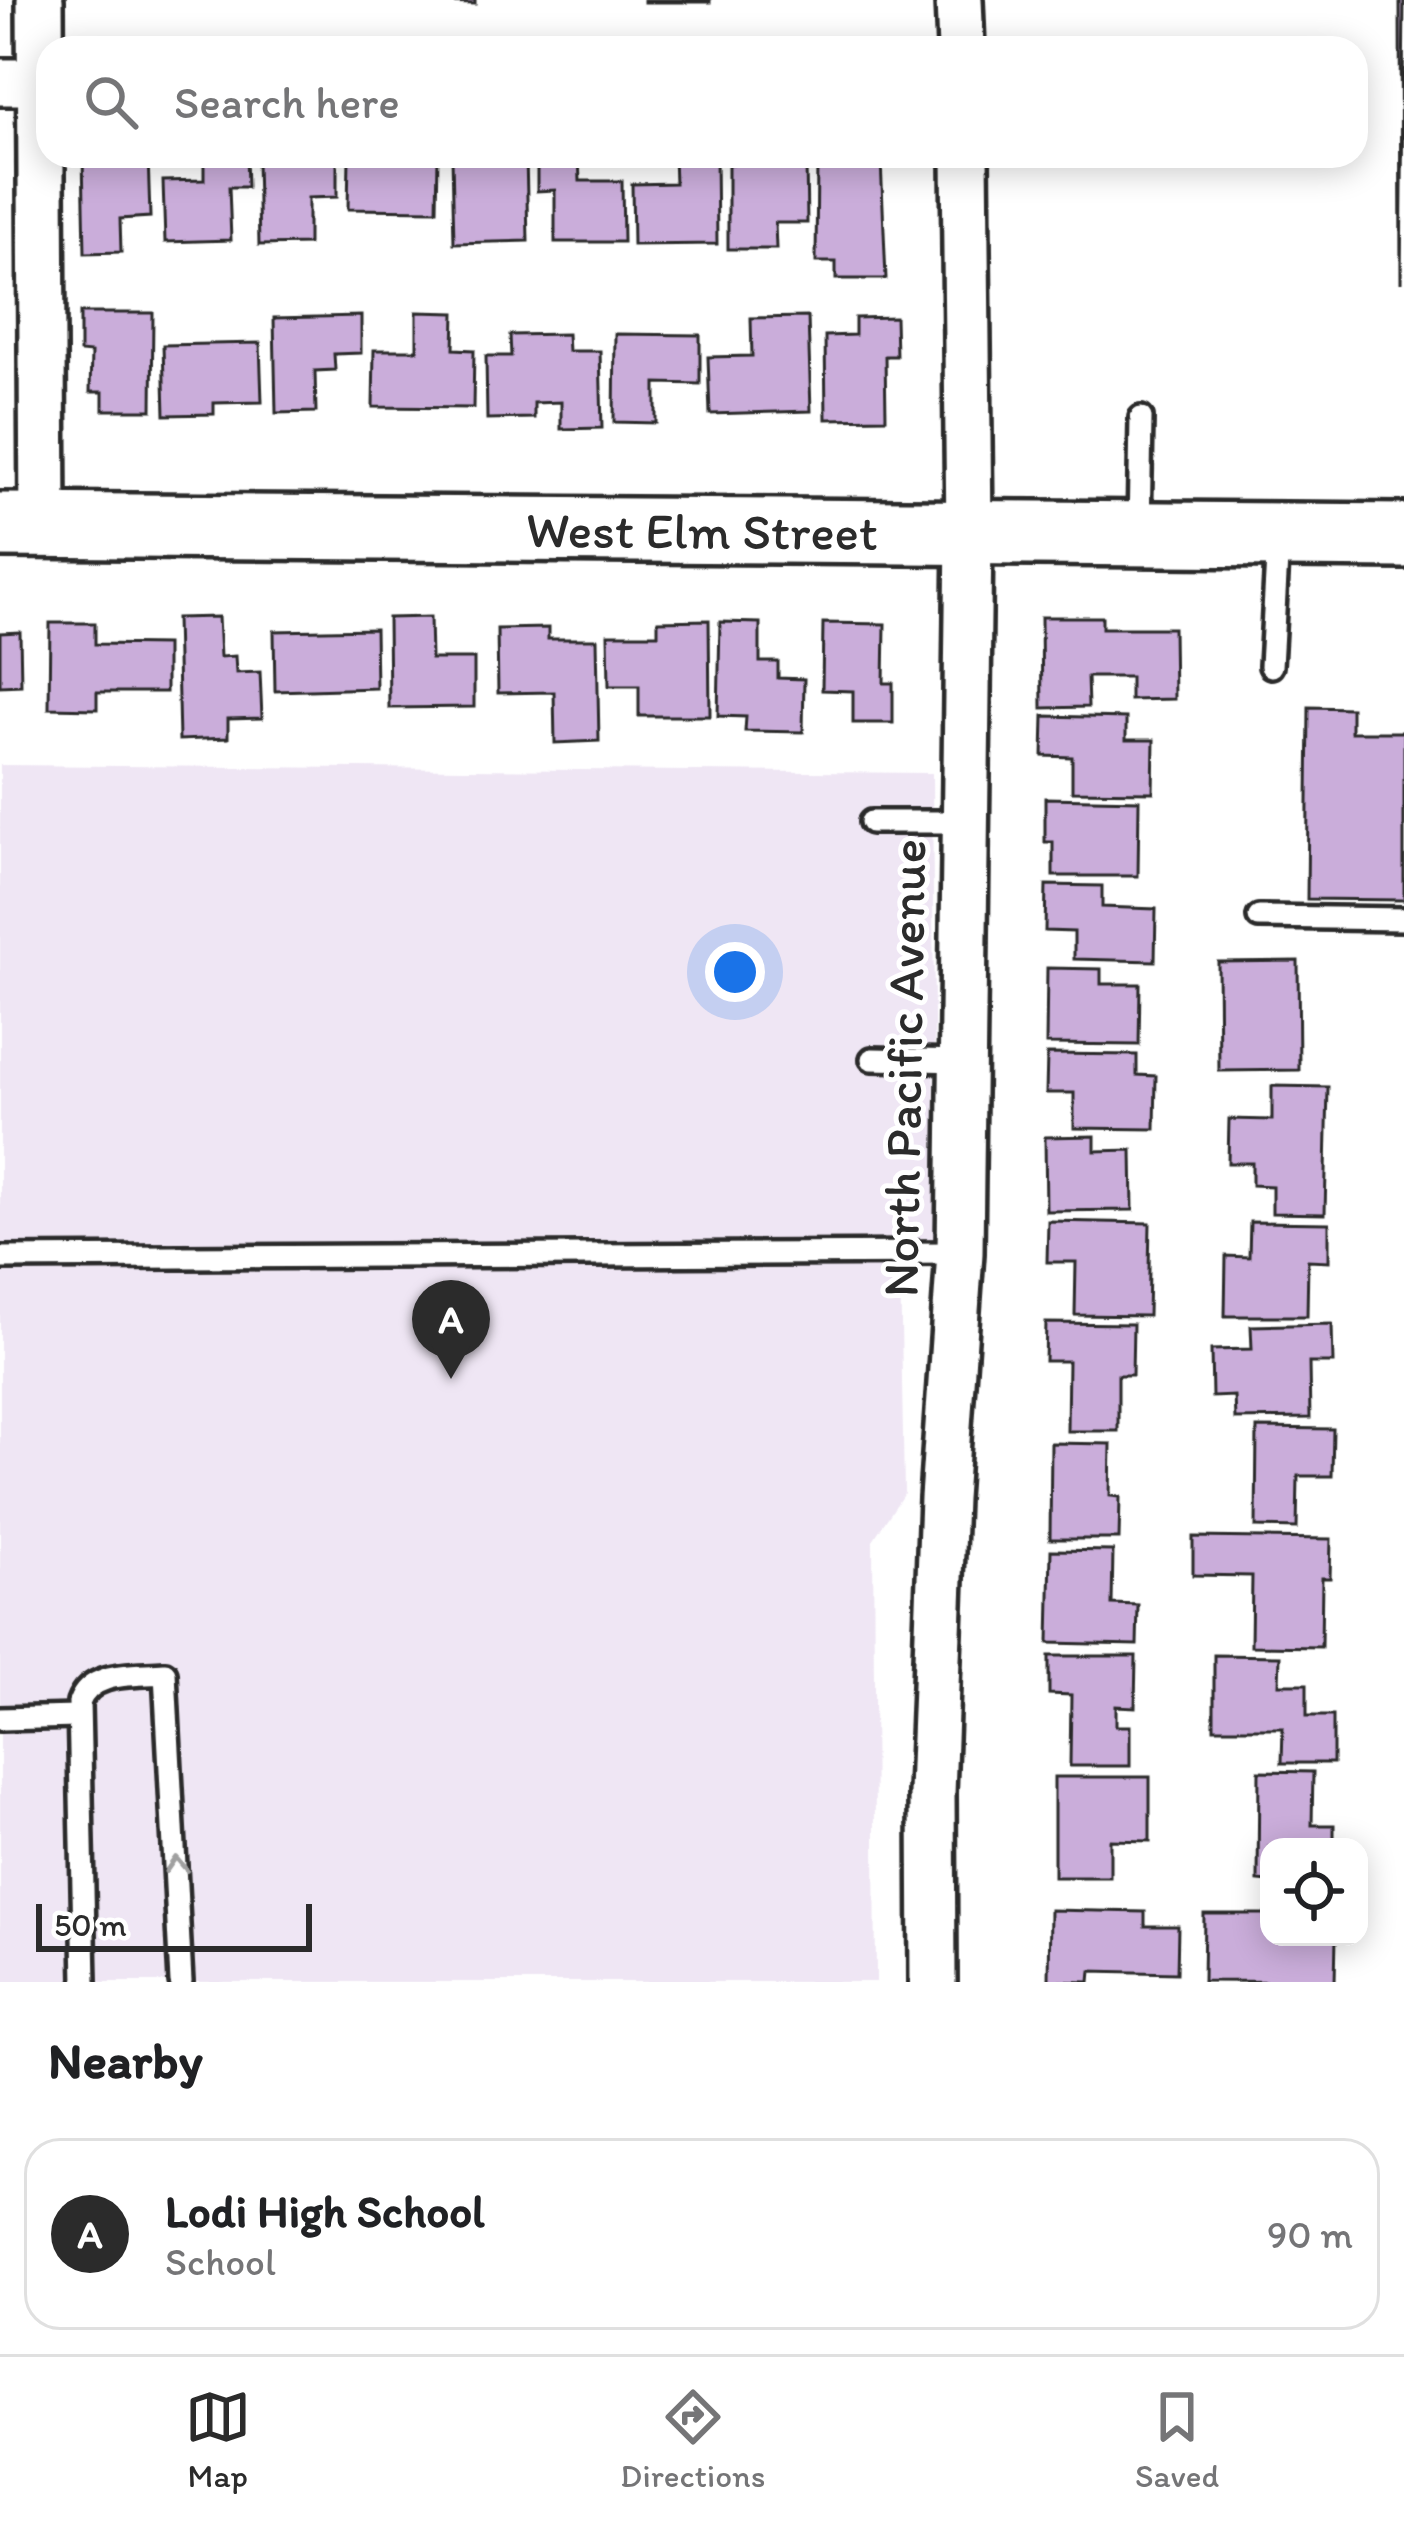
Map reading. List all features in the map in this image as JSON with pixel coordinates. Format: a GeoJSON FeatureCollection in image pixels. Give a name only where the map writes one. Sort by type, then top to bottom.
{"type":"FeatureCollection","features":[{"type":"Feature","properties":{"kind":"street"},"geometry":{"type":"LineString","coordinates":[[22,525],[30,82],[40,0]]}},
{"type":"Feature","properties":{"kind":"street"},"geometry":{"type":"LineString","coordinates":[[959,0],[961,36]]}},
{"type":"Feature","properties":{"kind":"street","name":"North Pacific Avenue"},"geometry":{"type":"LineString","coordinates":[[933,1982],[935,1702],[960,1253],[969,535],[965,168]]}},
{"type":"Feature","properties":{"kind":"street","name":"West Elm Street"},"geometry":{"type":"LineString","coordinates":[[22,525],[1404,536]]}},
{"type":"Feature","properties":{"kind":"lane"},"geometry":{"type":"LineString","coordinates":[[1138,534],[1141,418]]}},
{"type":"Feature","properties":{"kind":"lane"},"geometry":{"type":"LineString","coordinates":[[1270,665],[1279,535]]}},
{"type":"Feature","properties":{"kind":"lane"},"geometry":{"type":"LineString","coordinates":[[871,822],[966,822]]}},
{"type":"Feature","properties":{"kind":"lane"},"geometry":{"type":"LineString","coordinates":[[1259,916],[1404,919]]}},
{"type":"Feature","properties":{"kind":"lane"},"geometry":{"type":"LineString","coordinates":[[872,1059],[963,1061]]}},
{"type":"Feature","properties":{"kind":"lane"},"geometry":{"type":"LineString","coordinates":[[0,1258],[960,1253]]}},
{"type":"Feature","properties":{"kind":"lane"},"geometry":{"type":"LineString","coordinates":[[85,1982],[76,1717],[84,1688],[98,1680],[165,1673],[181,1982]]}},
{"type":"Feature","properties":{"kind":"lane"},"geometry":{"type":"LineString","coordinates":[[0,1719],[76,1717]]}},
{"type":"Feature","properties":{"kind":"shaded area"},"geometry":{"type":"Polygon","coordinates":[[[0,765],[932,773],[936,1265],[900,1266],[904,1493],[873,1540],[876,1982],[0,1982],[0,765]]]}},
{"type":"Feature","properties":{"kind":"building"},"geometry":{"type":"Polygon","coordinates":[[[475,0],[475,4],[434,3],[475,0]]]}},
{"type":"Feature","properties":{"kind":"building"},"geometry":{"type":"Polygon","coordinates":[[[710,0],[710,2],[644,2],[710,0]]]}},
{"type":"Feature","properties":{"kind":"building"},"geometry":{"type":"Polygon","coordinates":[[[1400,0],[1404,0],[1401,283],[1400,0]]]}},
{"type":"Feature","properties":{"kind":"building"},"geometry":{"type":"Polygon","coordinates":[[[83,168],[148,168],[150,217],[120,219],[121,252],[85,253],[83,168]]]}},
{"type":"Feature","properties":{"kind":"building"},"geometry":{"type":"Polygon","coordinates":[[[204,168],[246,168],[247,187],[229,187],[231,240],[165,242],[163,181],[204,180],[204,168]]]}},
{"type":"Feature","properties":{"kind":"building"},"geometry":{"type":"Polygon","coordinates":[[[257,168],[337,168],[337,197],[308,198],[308,244],[259,245],[257,168]]]}},
{"type":"Feature","properties":{"kind":"building"},"geometry":{"type":"Polygon","coordinates":[[[349,168],[438,168],[437,210],[348,209],[349,168]]]}},
{"type":"Feature","properties":{"kind":"building"},"geometry":{"type":"Polygon","coordinates":[[[452,168],[526,168],[528,241],[454,243],[452,168]]]}},
{"type":"Feature","properties":{"kind":"building"},"geometry":{"type":"Polygon","coordinates":[[[537,168],[579,168],[580,181],[622,181],[623,242],[555,242],[555,190],[537,191],[537,168]]]}},
{"type":"Feature","properties":{"kind":"building"},"geometry":{"type":"Polygon","coordinates":[[[674,168],[716,168],[717,244],[633,245],[632,184],[675,183],[674,168]]]}},
{"type":"Feature","properties":{"kind":"building"},"geometry":{"type":"Polygon","coordinates":[[[728,168],[806,168],[807,223],[775,223],[776,249],[728,249],[728,168]]]}},
{"type":"Feature","properties":{"kind":"building"},"geometry":{"type":"Polygon","coordinates":[[[817,168],[881,168],[886,279],[836,279],[836,262],[816,262],[817,168]]]}},
{"type":"Feature","properties":{"kind":"building"},"geometry":{"type":"Polygon","coordinates":[[[417,312],[455,313],[454,349],[474,350],[473,408],[373,407],[374,350],[417,350],[417,312]]]}},
{"type":"Feature","properties":{"kind":"building"},"geometry":{"type":"Polygon","coordinates":[[[80,313],[153,313],[152,410],[103,410],[103,392],[90,392],[91,353],[80,352],[80,313]]]}},
{"type":"Feature","properties":{"kind":"building"},"geometry":{"type":"Polygon","coordinates":[[[361,316],[361,353],[334,354],[335,370],[315,371],[316,412],[276,413],[274,318],[361,316]]]}},
{"type":"Feature","properties":{"kind":"building"},"geometry":{"type":"Polygon","coordinates":[[[808,317],[811,411],[710,414],[708,357],[752,356],[751,318],[808,317]]]}},
{"type":"Feature","properties":{"kind":"building"},"geometry":{"type":"Polygon","coordinates":[[[895,317],[896,356],[885,356],[886,418],[826,419],[825,336],[855,335],[855,318],[895,317]]]}},
{"type":"Feature","properties":{"kind":"building"},"geometry":{"type":"Polygon","coordinates":[[[567,334],[568,351],[600,351],[602,428],[561,429],[561,402],[534,403],[534,418],[487,419],[486,356],[511,356],[510,335],[567,334]]]}},
{"type":"Feature","properties":{"kind":"building"},"geometry":{"type":"Polygon","coordinates":[[[615,334],[700,335],[700,384],[656,383],[656,423],[614,422],[615,334]]]}},
{"type":"Feature","properties":{"kind":"building"},"geometry":{"type":"Polygon","coordinates":[[[260,343],[262,402],[214,403],[214,414],[165,415],[163,345],[260,343]]]}},
{"type":"Feature","properties":{"kind":"building"},"geometry":{"type":"Polygon","coordinates":[[[218,617],[220,657],[235,656],[236,673],[260,672],[262,718],[228,719],[228,738],[179,740],[176,618],[218,617]]]}},
{"type":"Feature","properties":{"kind":"building"},"geometry":{"type":"Polygon","coordinates":[[[430,617],[431,659],[474,659],[474,707],[389,708],[388,618],[430,617]]]}},
{"type":"Feature","properties":{"kind":"building"},"geometry":{"type":"Polygon","coordinates":[[[1041,617],[1102,617],[1102,628],[1173,628],[1174,699],[1130,700],[1130,677],[1087,677],[1088,707],[1042,708],[1041,617]]]}},
{"type":"Feature","properties":{"kind":"building"},"geometry":{"type":"Polygon","coordinates":[[[709,620],[710,716],[639,716],[639,686],[609,686],[608,634],[658,634],[658,621],[709,620]]]}},
{"type":"Feature","properties":{"kind":"building"},"geometry":{"type":"Polygon","coordinates":[[[720,622],[760,623],[760,662],[778,662],[778,678],[804,679],[803,732],[745,731],[746,717],[718,716],[720,622]]]}},
{"type":"Feature","properties":{"kind":"building"},"geometry":{"type":"Polygon","coordinates":[[[50,623],[95,623],[95,644],[166,645],[166,692],[97,692],[97,709],[49,708],[50,623]]]}},
{"type":"Feature","properties":{"kind":"building"},"geometry":{"type":"Polygon","coordinates":[[[823,623],[885,624],[884,683],[893,683],[893,723],[853,723],[853,691],[822,690],[823,623]]]}},
{"type":"Feature","properties":{"kind":"building"},"geometry":{"type":"Polygon","coordinates":[[[548,628],[548,639],[597,639],[599,741],[555,743],[554,692],[498,693],[497,629],[548,628]]]}},
{"type":"Feature","properties":{"kind":"building"},"geometry":{"type":"Polygon","coordinates":[[[375,629],[376,688],[275,691],[274,631],[375,629]]]}},
{"type":"Feature","properties":{"kind":"building"},"geometry":{"type":"Polygon","coordinates":[[[20,632],[21,685],[0,686],[0,633],[20,632]]]}},
{"type":"Feature","properties":{"kind":"building"},"geometry":{"type":"Polygon","coordinates":[[[1309,707],[1351,708],[1351,732],[1404,732],[1404,900],[1307,899],[1309,707]]]}},
{"type":"Feature","properties":{"kind":"building"},"geometry":{"type":"Polygon","coordinates":[[[1044,716],[1126,718],[1126,740],[1154,740],[1153,792],[1072,791],[1072,757],[1043,756],[1044,716]]]}},
{"type":"Feature","properties":{"kind":"building"},"geometry":{"type":"Polygon","coordinates":[[[1045,798],[1139,800],[1138,876],[1053,876],[1053,842],[1045,842],[1045,798]]]}},
{"type":"Feature","properties":{"kind":"building"},"geometry":{"type":"Polygon","coordinates":[[[1046,885],[1102,886],[1102,907],[1156,909],[1155,961],[1074,959],[1074,932],[1045,931],[1046,885]]]}},
{"type":"Feature","properties":{"kind":"building"},"geometry":{"type":"Polygon","coordinates":[[[1298,961],[1299,1070],[1219,1071],[1218,962],[1298,961]]]}},
{"type":"Feature","properties":{"kind":"building"},"geometry":{"type":"Polygon","coordinates":[[[1047,968],[1101,969],[1101,984],[1140,984],[1139,1045],[1046,1044],[1047,968]]]}},
{"type":"Feature","properties":{"kind":"building"},"geometry":{"type":"Polygon","coordinates":[[[1047,1054],[1137,1055],[1137,1075],[1156,1076],[1155,1129],[1074,1128],[1074,1093],[1046,1093],[1047,1054]]]}},
{"type":"Feature","properties":{"kind":"building"},"geometry":{"type":"Polygon","coordinates":[[[1272,1086],[1328,1087],[1325,1214],[1272,1213],[1272,1186],[1252,1185],[1252,1163],[1228,1163],[1229,1119],[1272,1120],[1272,1086]]]}},
{"type":"Feature","properties":{"kind":"building"},"geometry":{"type":"Polygon","coordinates":[[[1095,1136],[1095,1151],[1132,1150],[1133,1210],[1046,1211],[1045,1137],[1095,1136]]]}},
{"type":"Feature","properties":{"kind":"building"},"geometry":{"type":"Polygon","coordinates":[[[1048,1221],[1150,1223],[1148,1316],[1075,1315],[1076,1262],[1047,1262],[1048,1221]]]}},
{"type":"Feature","properties":{"kind":"building"},"geometry":{"type":"Polygon","coordinates":[[[1250,1222],[1329,1223],[1329,1261],[1308,1260],[1307,1316],[1225,1316],[1226,1256],[1249,1257],[1250,1222]]]}},
{"type":"Feature","properties":{"kind":"building"},"geometry":{"type":"Polygon","coordinates":[[[1046,1323],[1133,1324],[1132,1375],[1118,1375],[1118,1431],[1067,1431],[1068,1361],[1045,1361],[1046,1323]]]}},
{"type":"Feature","properties":{"kind":"building"},"geometry":{"type":"Polygon","coordinates":[[[1332,1324],[1333,1363],[1309,1363],[1310,1418],[1235,1419],[1234,1396],[1212,1397],[1211,1350],[1252,1349],[1251,1326],[1332,1324]]]}},
{"type":"Feature","properties":{"kind":"building"},"geometry":{"type":"Polygon","coordinates":[[[1257,1428],[1333,1429],[1332,1476],[1298,1476],[1297,1528],[1256,1527],[1257,1428]]]}},
{"type":"Feature","properties":{"kind":"building"},"geometry":{"type":"Polygon","coordinates":[[[1051,1443],[1111,1444],[1110,1496],[1120,1497],[1119,1539],[1050,1539],[1051,1443]]]}},
{"type":"Feature","properties":{"kind":"building"},"geometry":{"type":"Polygon","coordinates":[[[1193,1537],[1331,1539],[1330,1578],[1322,1578],[1321,1647],[1251,1646],[1252,1576],[1193,1575],[1193,1537]]]}},
{"type":"Feature","properties":{"kind":"building"},"geometry":{"type":"Polygon","coordinates":[[[1051,1550],[1113,1551],[1112,1604],[1138,1605],[1137,1645],[1049,1643],[1051,1550]]]}},
{"type":"Feature","properties":{"kind":"building"},"geometry":{"type":"Polygon","coordinates":[[[1214,1655],[1280,1656],[1279,1684],[1307,1684],[1307,1716],[1333,1716],[1333,1763],[1282,1763],[1283,1728],[1214,1728],[1214,1655]]]}},
{"type":"Feature","properties":{"kind":"building"},"geometry":{"type":"Polygon","coordinates":[[[1049,1656],[1136,1656],[1135,1707],[1116,1706],[1116,1726],[1130,1726],[1130,1766],[1070,1766],[1071,1695],[1049,1694],[1049,1656]]]}},
{"type":"Feature","properties":{"kind":"building"},"geometry":{"type":"Polygon","coordinates":[[[1259,1771],[1313,1772],[1312,1825],[1334,1825],[1334,1838],[1260,1838],[1258,1881],[1259,1771]]]}},
{"type":"Feature","properties":{"kind":"building"},"geometry":{"type":"Polygon","coordinates":[[[1054,1777],[1150,1777],[1150,1841],[1110,1840],[1110,1877],[1054,1877],[1054,1777]]]}},
{"type":"Feature","properties":{"kind":"building"},"geometry":{"type":"Polygon","coordinates":[[[1050,1910],[1145,1912],[1145,1926],[1178,1926],[1177,1973],[1091,1971],[1090,1982],[1049,1981],[1050,1910]]]}},
{"type":"Feature","properties":{"kind":"building"},"geometry":{"type":"Polygon","coordinates":[[[1204,1914],[1260,1914],[1260,1946],[1336,1946],[1335,1982],[1203,1981],[1204,1914]]]}},
{"type":"Feature","properties":{"kind":"place","name":"Lodi High School"},"geometry":{"type":"Point","coordinates":[451,1379]}}]}
